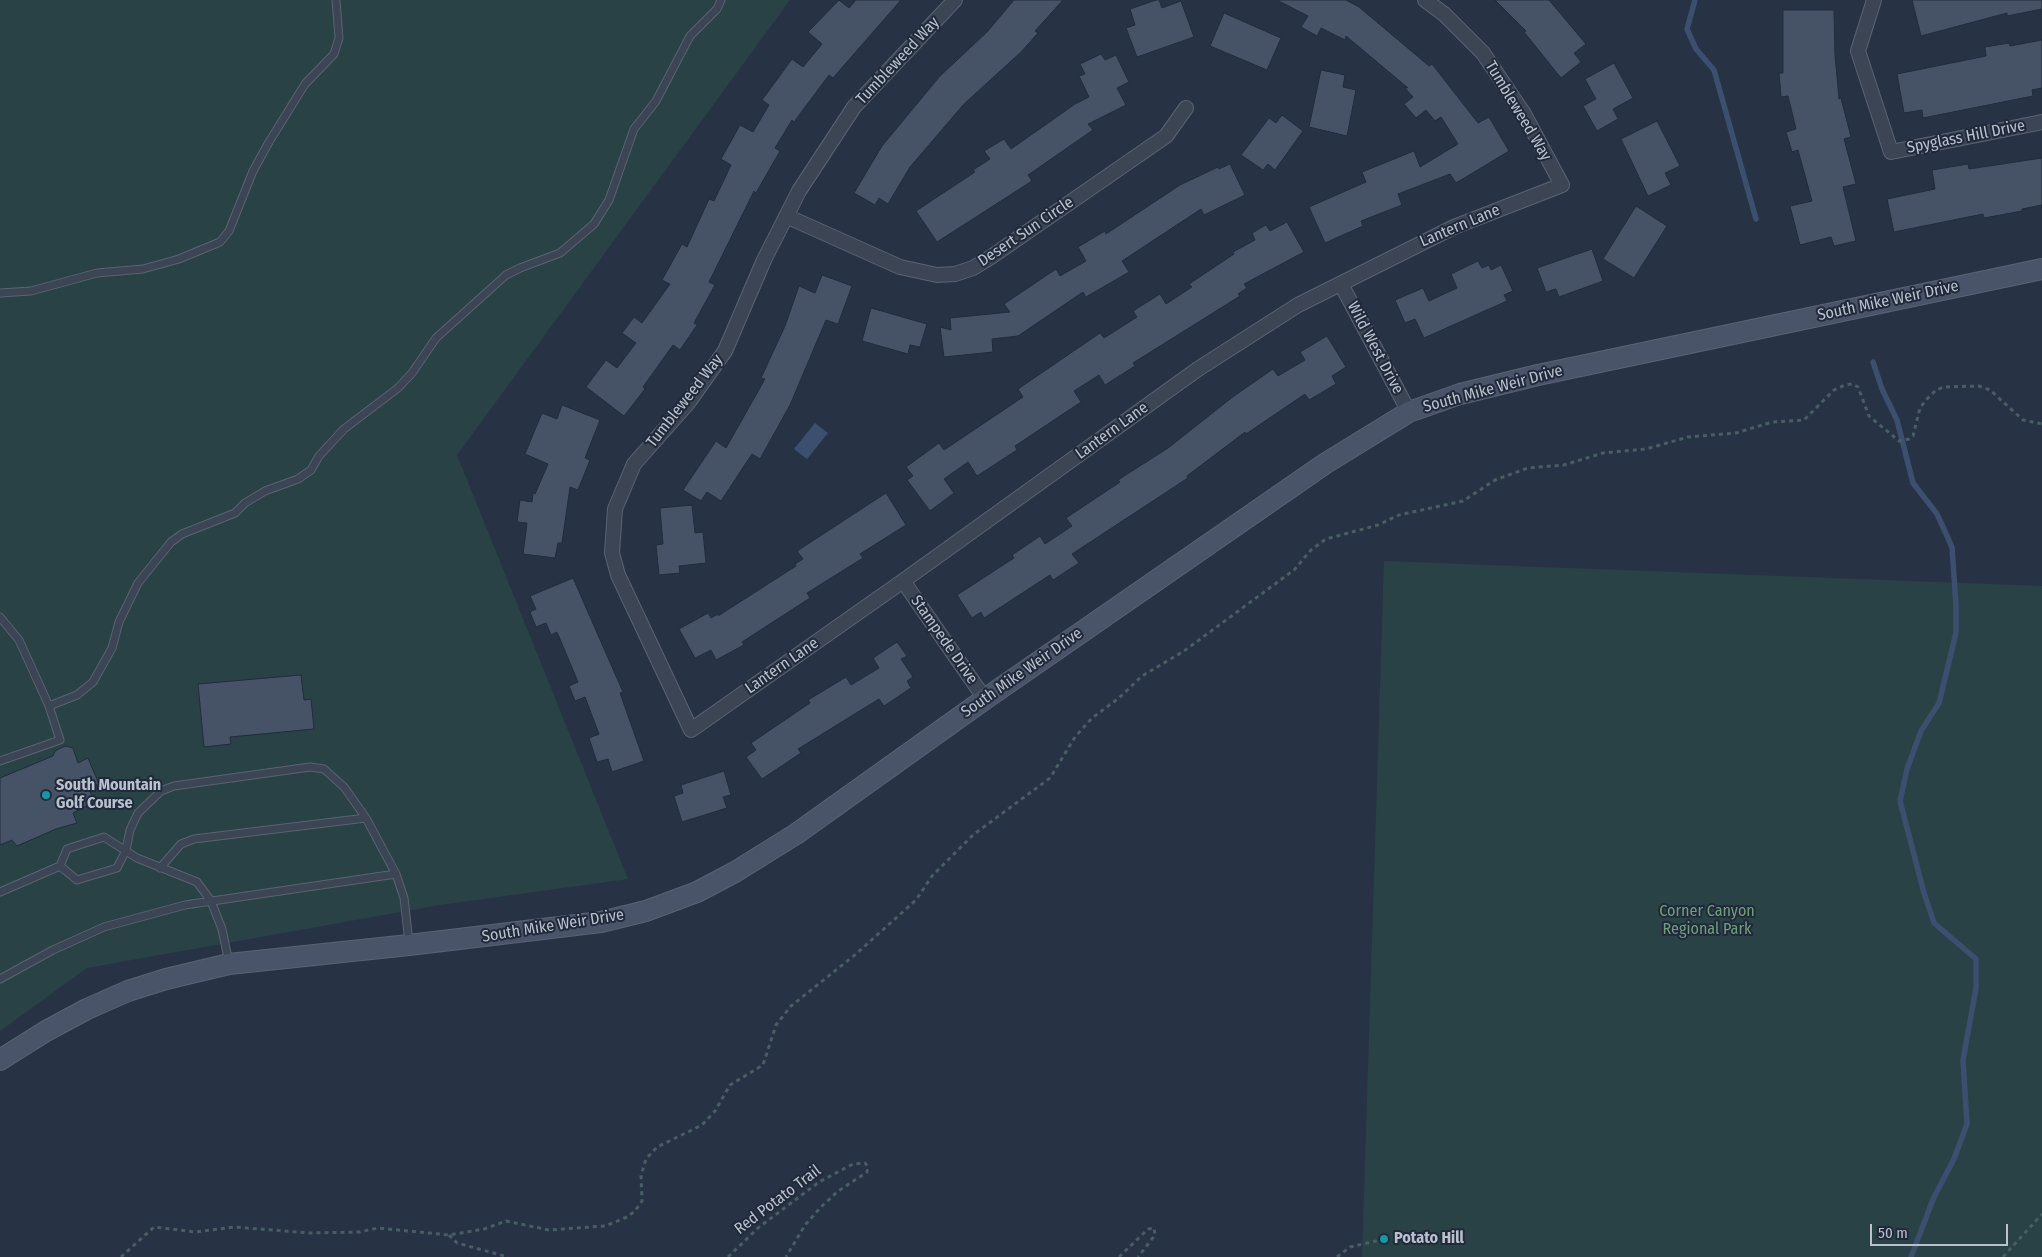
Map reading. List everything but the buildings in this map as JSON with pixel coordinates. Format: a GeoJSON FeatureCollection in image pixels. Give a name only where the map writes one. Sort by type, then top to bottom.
{"type":"FeatureCollection","features":[{"type":"Feature","properties":{"kind":"street","name":"Tumbleweed Way"},"geometry":{"type":"LineString","coordinates":[[692,730],[618,575],[612,552],[615,509],[634,464],[688,403],[725,351],[799,191],[854,108],[954,0]]}},
{"type":"Feature","properties":{"kind":"street","name":"Tumbleweed Way"},"geometry":{"type":"LineString","coordinates":[[1425,0],[1444,14],[1483,53],[1524,114],[1562,185]]}},
{"type":"Feature","properties":{"kind":"street","name":"Spyglass Hill Drive"},"geometry":{"type":"LineString","coordinates":[[1874,0],[1858,51],[1891,152],[2042,122]]}},
{"type":"Feature","properties":{"kind":"street","name":"Desert Sun Circle"},"geometry":{"type":"LineString","coordinates":[[786,216],[900,267],[937,275],[955,274],[973,268],[991,257],[1166,136],[1186,108]]}},
{"type":"Feature","properties":{"kind":"street","name":"Lantern Lane"},"geometry":{"type":"LineString","coordinates":[[692,730],[1198,369],[1298,305],[1454,227],[1562,185]]}},
{"type":"Feature","properties":{"kind":"street","name":"South Mike Weir Drive"},"geometry":{"type":"LineString","coordinates":[[0,1060],[46,1031],[87,1009],[128,991],[166,979],[229,964],[601,922],[646,911],[697,892],[735,872],[796,834],[985,699],[1326,463],[1408,412],[1460,394],[1538,375],[2042,269]]}},
{"type":"Feature","properties":{"kind":"street","name":"Wild West Drive"},"geometry":{"type":"LineString","coordinates":[[1341,284],[1408,412]]}},
{"type":"Feature","properties":{"kind":"street","name":"Stampede Drive"},"geometry":{"type":"LineString","coordinates":[[903,581],[985,699]]}},
{"type":"Feature","properties":{"kind":"lane"},"geometry":{"type":"LineString","coordinates":[[0,293],[31,291],[97,273],[143,269],[179,259],[220,242],[229,231],[253,171],[269,142],[305,84],[334,54],[339,38],[336,0]]}},
{"type":"Feature","properties":{"kind":"lane"},"geometry":{"type":"LineString","coordinates":[[49,706],[77,695],[93,682],[112,648],[119,622],[138,583],[171,542],[182,534],[235,514],[245,503],[265,491],[298,479],[311,470],[320,456],[344,429],[398,388],[412,374],[436,338],[506,275],[560,254],[594,224],[610,200],[634,129],[656,100],[690,36],[717,9],[721,0]]}},
{"type":"Feature","properties":{"kind":"lane"},"geometry":{"type":"LineString","coordinates":[[0,617],[19,640],[49,706],[60,740],[0,761]]}},
{"type":"Feature","properties":{"kind":"lane"},"geometry":{"type":"LineString","coordinates":[[60,866],[78,880],[117,868],[126,850],[130,830],[138,813],[162,791],[174,786],[300,769],[324,769],[344,787],[366,818],[396,874],[404,898],[409,945]]}},
{"type":"Feature","properties":{"kind":"lane"},"geometry":{"type":"LineString","coordinates":[[160,868],[180,844],[194,839],[366,818]]}},
{"type":"Feature","properties":{"kind":"lane"},"geometry":{"type":"LineString","coordinates":[[0,892],[60,866],[67,849],[104,837],[137,858],[197,882],[211,901],[222,929],[229,964]]}},
{"type":"Feature","properties":{"kind":"lane"},"geometry":{"type":"LineString","coordinates":[[0,979],[53,950],[104,927],[185,905],[396,874]]}},
{"type":"Feature","properties":{"kind":"path"},"geometry":{"type":"LineString","coordinates":[[121,1257],[150,1228],[154,1227],[196,1232],[234,1227],[310,1233],[359,1232],[378,1228],[449,1235],[484,1229],[506,1221],[545,1230],[593,1228],[616,1222],[635,1211],[642,1201],[641,1174],[646,1159],[657,1147],[702,1125],[715,1111],[730,1085],[762,1065],[776,1025],[791,1006],[856,954],[916,900],[932,876],[973,835],[1050,778],[1075,737],[1092,718],[1119,698],[1142,676],[1184,651],[1294,570],[1311,550],[1326,539],[1378,525],[1399,514],[1463,501],[1495,480],[1528,468],[1564,466],[1603,453],[1646,449],[1688,437],[1736,433],[1772,422],[1804,420],[1834,390],[1845,385],[1852,384],[1858,387],[1870,416],[1899,441],[1909,439],[1912,436],[1920,408],[1936,390],[1944,387],[1984,388],[1995,394],[2023,420],[2042,424]]}},
{"type":"Feature","properties":{"kind":"path","name":"Red Potato Trail"},"geometry":{"type":"LineString","coordinates":[[728,1257],[758,1228],[819,1182],[853,1164],[865,1163],[868,1167],[867,1172],[837,1192],[821,1207],[805,1225],[786,1257]]}},
{"type":"Feature","properties":{"kind":"path"},"geometry":{"type":"LineString","coordinates":[[2003,1257],[2042,1214]]}},
{"type":"Feature","properties":{"kind":"path"},"geometry":{"type":"LineString","coordinates":[[1118,1257],[1148,1228],[1154,1228],[1155,1235],[1138,1257]]}},
{"type":"Feature","properties":{"kind":"path"},"geometry":{"type":"LineString","coordinates":[[449,1235],[457,1243],[508,1257]]}},
{"type":"Feature","properties":{"kind":"path"},"geometry":{"type":"LineString","coordinates":[[1337,1257],[1350,1247],[1384,1240]]}},
{"type":"Feature","properties":{"kind":"green space","name":"South Mountain Golf Course"},"geometry":{"type":"Polygon","coordinates":[[[0,0],[790,0],[457,455],[628,879],[440,905],[87,968],[0,1031],[0,0]]]}},
{"type":"Feature","properties":{"kind":"green space","name":"Corner Canyon Regional Park"},"geometry":{"type":"Polygon","coordinates":[[[1384,561],[2042,586],[2042,1257],[1362,1257],[1384,561]]]}},
{"type":"Feature","properties":{"kind":"water"},"geometry":{"type":"Polygon","coordinates":[[[815,423],[828,433],[807,459],[794,449],[815,423]]]}},
{"type":"Feature","properties":{"kind":"waterway"},"geometry":{"type":"LineString","coordinates":[[1695,0],[1687,29],[1696,49],[1714,70],[1756,219]]}},
{"type":"Feature","properties":{"kind":"waterway"},"geometry":{"type":"LineString","coordinates":[[1873,362],[1882,389],[1897,420],[1913,483],[1937,514],[1952,547],[1956,606],[1956,633],[1939,703],[1921,731],[1907,769],[1900,801],[1924,893],[1934,923],[1976,959],[1976,988],[1963,1060],[1967,1124],[1954,1159],[1934,1197],[1911,1257]]}},
{"type":"Feature","properties":{"kind":"place","name":"South Mountain Golf Course"},"geometry":{"type":"Point","coordinates":[46,795]}},
{"type":"Feature","properties":{"kind":"place","name":"Potato Hill"},"geometry":{"type":"Point","coordinates":[1384,1239]}}]}
